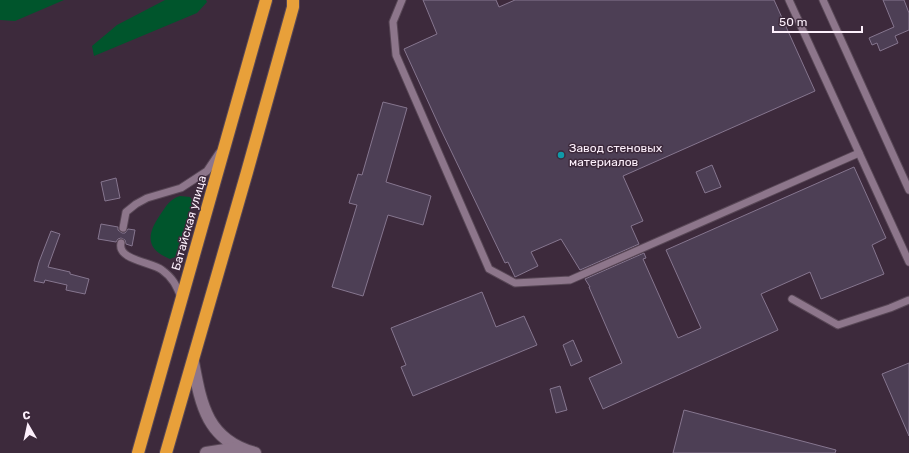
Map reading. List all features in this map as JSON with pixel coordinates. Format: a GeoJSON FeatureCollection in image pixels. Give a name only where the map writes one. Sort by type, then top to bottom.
{"type":"FeatureCollection","features":[{"type":"Feature","properties":{"kind":"highway","name":"Батайская улица"},"geometry":{"type":"LineString","coordinates":[[138,453],[266,0]]}},
{"type":"Feature","properties":{"kind":"highway"},"geometry":{"type":"LineString","coordinates":[[166,453],[247,172],[293,7],[293,0]]}},
{"type":"Feature","properties":{"kind":"street"},"geometry":{"type":"LineString","coordinates":[[192,362],[202,405],[209,420],[220,432],[247,451]]}},
{"type":"Feature","properties":{"kind":"street"},"geometry":{"type":"LineString","coordinates":[[206,453],[247,451]]}},
{"type":"Feature","properties":{"kind":"lane"},"geometry":{"type":"LineString","coordinates":[[402,0],[393,22],[396,55],[489,269],[515,283],[570,280],[859,153]]}},
{"type":"Feature","properties":{"kind":"lane"},"geometry":{"type":"LineString","coordinates":[[789,0],[909,262]]}},
{"type":"Feature","properties":{"kind":"lane"},"geometry":{"type":"LineString","coordinates":[[822,0],[909,190]]}},
{"type":"Feature","properties":{"kind":"lane"},"geometry":{"type":"LineString","coordinates":[[123,228],[126,212],[147,198],[180,188],[207,171],[226,143]]}},
{"type":"Feature","properties":{"kind":"lane"},"geometry":{"type":"LineString","coordinates":[[121,243],[120,247],[122,252],[129,257],[160,268],[172,278],[182,298]]}},
{"type":"Feature","properties":{"kind":"lane"},"geometry":{"type":"LineString","coordinates":[[792,299],[838,325],[890,308],[909,300]]}},
{"type":"Feature","properties":{"kind":"green space"},"geometry":{"type":"Polygon","coordinates":[[[0,0],[64,0],[15,21],[0,20],[0,0]]]}},
{"type":"Feature","properties":{"kind":"green space"},"geometry":{"type":"Polygon","coordinates":[[[165,0],[206,0],[207,2],[197,13],[94,56],[92,46],[117,25],[165,0]]]}},
{"type":"Feature","properties":{"kind":"green space"},"geometry":{"type":"Polygon","coordinates":[[[180,196],[190,197],[193,202],[175,257],[170,259],[156,251],[152,246],[151,235],[156,222],[166,206],[180,196]]]}},
{"type":"Feature","properties":{"kind":"building","name":"Завод стеновых материалов"},"geometry":{"type":"Polygon","coordinates":[[[423,0],[496,0],[499,7],[515,0],[774,0],[815,91],[623,176],[643,221],[631,226],[639,244],[580,270],[561,239],[531,252],[538,266],[515,277],[508,262],[505,263],[404,49],[437,34],[423,0]]]}},
{"type":"Feature","properties":{"kind":"building"},"geometry":{"type":"Polygon","coordinates":[[[883,0],[904,0],[909,13],[909,30],[895,36],[898,43],[880,51],[877,43],[872,45],[869,38],[894,27],[883,0]]]}},
{"type":"Feature","properties":{"kind":"building"},"geometry":{"type":"Polygon","coordinates":[[[383,102],[407,108],[386,182],[431,196],[423,225],[388,215],[363,296],[332,287],[357,205],[349,203],[358,174],[362,175],[383,102]]]}},
{"type":"Feature","properties":{"kind":"building"},"geometry":{"type":"Polygon","coordinates":[[[712,165],[721,187],[705,193],[696,172],[712,165]]]}},
{"type":"Feature","properties":{"kind":"building"},"geometry":{"type":"Polygon","coordinates":[[[854,167],[886,238],[872,245],[884,274],[821,299],[810,272],[761,294],[778,330],[603,409],[589,378],[622,363],[590,287],[585,279],[644,253],[646,258],[643,259],[678,338],[701,328],[666,250],[854,167]]]}},
{"type":"Feature","properties":{"kind":"building"},"geometry":{"type":"Polygon","coordinates":[[[116,178],[120,198],[105,201],[101,182],[116,178]]]}},
{"type":"Feature","properties":{"kind":"building"},"geometry":{"type":"Polygon","coordinates":[[[101,224],[118,227],[118,230],[122,233],[125,233],[128,229],[135,230],[132,246],[126,244],[125,240],[121,238],[116,242],[98,239],[101,224]]]}},
{"type":"Feature","properties":{"kind":"building"},"geometry":{"type":"Polygon","coordinates":[[[51,231],[60,234],[48,267],[70,272],[70,274],[89,279],[85,294],[66,290],[67,285],[45,280],[44,283],[34,281],[39,262],[51,231]]]}},
{"type":"Feature","properties":{"kind":"building"},"geometry":{"type":"Polygon","coordinates":[[[482,292],[496,327],[524,316],[537,345],[413,396],[401,367],[406,365],[391,328],[482,292]]]}},
{"type":"Feature","properties":{"kind":"building"},"geometry":{"type":"Polygon","coordinates":[[[573,340],[582,361],[571,366],[563,345],[573,340]]]}},
{"type":"Feature","properties":{"kind":"building"},"geometry":{"type":"Polygon","coordinates":[[[909,363],[909,436],[882,374],[909,363]]]}},
{"type":"Feature","properties":{"kind":"building"},"geometry":{"type":"Polygon","coordinates":[[[560,386],[567,410],[556,413],[550,389],[560,386]]]}},
{"type":"Feature","properties":{"kind":"building"},"geometry":{"type":"Polygon","coordinates":[[[684,410],[836,450],[835,453],[673,453],[684,410]]]}},
{"type":"Feature","properties":{"kind":"place","name":"Завод стеновых материалов"},"geometry":{"type":"Point","coordinates":[561,155]}}]}
